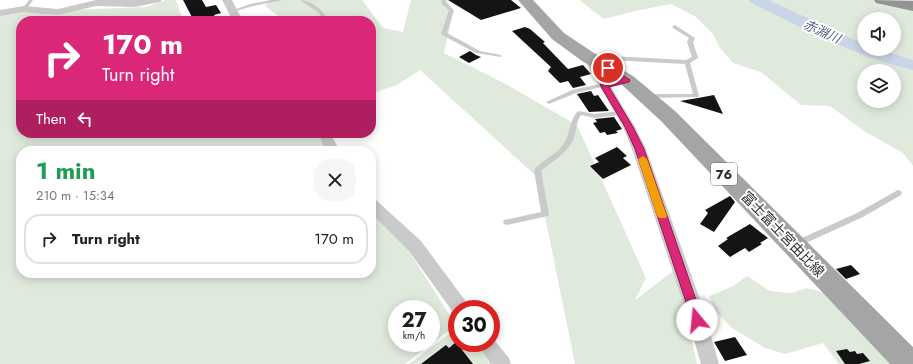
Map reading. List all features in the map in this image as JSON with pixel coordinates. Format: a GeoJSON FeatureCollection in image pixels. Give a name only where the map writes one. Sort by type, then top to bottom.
{"type":"FeatureCollection","features":[{"type":"Feature","properties":{"kind":"highway"},"geometry":{"type":"LineString","coordinates":[[881,0],[913,6]]}},
{"type":"Feature","properties":{"kind":"main road","name":"富士富士宮由比線"},"geometry":{"type":"LineString","coordinates":[[525,0],[558,36],[592,60],[627,80],[668,116],[910,364]]}},
{"type":"Feature","properties":{"kind":"street"},"geometry":{"type":"LineString","coordinates":[[0,13],[24,9],[58,12],[96,3],[114,2],[135,4],[157,0]]}},
{"type":"Feature","properties":{"kind":"street"},"geometry":{"type":"LineString","coordinates":[[227,0],[236,16]]}},
{"type":"Feature","properties":{"kind":"street"},"geometry":{"type":"LineString","coordinates":[[592,60],[639,149],[693,305],[710,364]]}},
{"type":"Feature","properties":{"kind":"street"},"geometry":{"type":"LineString","coordinates":[[604,85],[627,80]]}},
{"type":"Feature","properties":{"kind":"street"},"geometry":{"type":"LineString","coordinates":[[376,209],[415,246],[454,300]]}},
{"type":"Feature","properties":{"kind":"street"},"geometry":{"type":"LineString","coordinates":[[493,352],[502,364]]}},
{"type":"Feature","properties":{"kind":"lane"},"geometry":{"type":"LineString","coordinates":[[24,9],[31,0]]}},
{"type":"Feature","properties":{"kind":"lane"},"geometry":{"type":"LineString","coordinates":[[233,11],[252,5],[279,0]]}},
{"type":"Feature","properties":{"kind":"lane"},"geometry":{"type":"LineString","coordinates":[[302,0],[321,12],[323,16]]}},
{"type":"Feature","properties":{"kind":"lane"},"geometry":{"type":"LineString","coordinates":[[444,0],[444,3],[452,10],[444,34],[478,52],[499,56]]}},
{"type":"Feature","properties":{"kind":"lane"},"geometry":{"type":"LineString","coordinates":[[592,60],[611,58],[687,62],[695,58],[690,42],[692,38],[675,27]]}},
{"type":"Feature","properties":{"kind":"lane"},"geometry":{"type":"LineString","coordinates":[[646,96],[696,96],[687,62]]}},
{"type":"Feature","properties":{"kind":"lane"},"geometry":{"type":"LineString","coordinates":[[549,102],[574,91],[604,85]]}},
{"type":"Feature","properties":{"kind":"lane"},"geometry":{"type":"LineString","coordinates":[[507,222],[545,214],[537,170],[560,155],[570,141],[573,120],[579,113],[594,116],[621,113]]}},
{"type":"Feature","properties":{"kind":"lane"},"geometry":{"type":"LineString","coordinates":[[794,245],[860,215],[898,193]]}},
{"type":"Feature","properties":{"kind":"green space"},"geometry":{"type":"Polygon","coordinates":[[[166,0],[176,0],[181,16],[16,16],[16,138],[326,138],[330,146],[16,146],[16,278],[376,278],[376,209],[393,226],[448,312],[448,331],[440,337],[440,300],[388,300],[388,352],[421,352],[405,364],[0,364],[0,15],[13,12],[146,7],[166,0]]]}},
{"type":"Feature","properties":{"kind":"green space"},"geometry":{"type":"Polygon","coordinates":[[[272,0],[362,0],[374,16],[278,16],[265,6],[272,0]]]}},
{"type":"Feature","properties":{"kind":"green space"},"geometry":{"type":"Polygon","coordinates":[[[411,0],[447,0],[453,12],[444,53],[502,82],[577,125],[646,278],[635,300],[676,269],[697,364],[575,364],[537,177],[420,70],[397,85],[376,92],[376,19],[383,28],[403,32],[411,0]]]}},
{"type":"Feature","properties":{"kind":"green space"},"geometry":{"type":"Polygon","coordinates":[[[579,0],[913,0],[913,166],[903,153],[864,131],[830,106],[801,105],[761,72],[733,63],[720,48],[713,34],[696,17],[671,4],[604,19],[579,0]]]}},
{"type":"Feature","properties":{"kind":"green space"},"geometry":{"type":"Polygon","coordinates":[[[747,276],[770,291],[791,293],[807,288],[832,295],[896,364],[839,364],[823,343],[785,354],[765,348],[732,328],[715,310],[709,296],[733,286],[747,276]]]}},
{"type":"Feature","properties":{"kind":"green space"},"geometry":{"type":"Polygon","coordinates":[[[448,335],[448,352],[484,352],[492,364],[409,364],[425,352],[440,352],[440,341],[448,335]]]}},
{"type":"Feature","properties":{"kind":"building"},"geometry":{"type":"Polygon","coordinates":[[[183,0],[202,0],[206,7],[216,5],[221,13],[214,16],[191,16],[183,0]]]}},
{"type":"Feature","properties":{"kind":"building"},"geometry":{"type":"Polygon","coordinates":[[[448,0],[511,0],[521,8],[481,20],[448,0]]]}},
{"type":"Feature","properties":{"kind":"building"},"geometry":{"type":"Polygon","coordinates":[[[525,27],[530,29],[545,42],[543,43],[568,69],[583,65],[591,74],[580,77],[586,85],[573,88],[568,81],[560,83],[548,71],[551,67],[512,31],[525,27]]]}},
{"type":"Feature","properties":{"kind":"building"},"geometry":{"type":"Polygon","coordinates":[[[470,51],[481,57],[469,63],[459,57],[470,51]]]}},
{"type":"Feature","properties":{"kind":"building"},"geometry":{"type":"Polygon","coordinates":[[[591,91],[594,96],[598,95],[609,111],[589,112],[577,94],[591,91]]]}},
{"type":"Feature","properties":{"kind":"building"},"geometry":{"type":"Polygon","coordinates":[[[714,95],[723,114],[680,101],[698,98],[714,95]]]}},
{"type":"Feature","properties":{"kind":"building"},"geometry":{"type":"Polygon","coordinates":[[[614,117],[622,129],[616,131],[618,133],[607,135],[605,132],[600,133],[593,123],[597,122],[595,119],[614,117]]]}},
{"type":"Feature","properties":{"kind":"building"},"geometry":{"type":"Polygon","coordinates":[[[617,147],[627,156],[623,158],[631,165],[603,179],[590,166],[599,162],[595,158],[617,147]]]}},
{"type":"Feature","properties":{"kind":"building"},"geometry":{"type":"Polygon","coordinates":[[[730,196],[735,202],[714,232],[700,224],[708,213],[705,210],[730,196]]]}},
{"type":"Feature","properties":{"kind":"building"},"geometry":{"type":"Polygon","coordinates":[[[750,224],[768,238],[760,243],[762,244],[749,252],[745,248],[730,257],[718,246],[728,239],[726,238],[750,224]]]}},
{"type":"Feature","properties":{"kind":"building"},"geometry":{"type":"Polygon","coordinates":[[[851,265],[860,274],[846,279],[836,269],[851,265]]]}},
{"type":"Feature","properties":{"kind":"building"},"geometry":{"type":"Polygon","coordinates":[[[735,337],[747,355],[725,361],[714,342],[735,337]]]}},
{"type":"Feature","properties":{"kind":"building"},"geometry":{"type":"Polygon","coordinates":[[[446,345],[448,347],[448,352],[464,352],[473,364],[421,364],[437,352],[440,352],[440,350],[446,345]]]}},
{"type":"Feature","properties":{"kind":"building"},"geometry":{"type":"Polygon","coordinates":[[[847,349],[850,352],[855,351],[857,354],[863,353],[870,361],[859,364],[845,364],[836,351],[847,349]]]}},
{"type":"Feature","properties":{"kind":"waterway","name":"赤淵川"},"geometry":{"type":"LineString","coordinates":[[756,0],[814,28],[872,53],[913,65]]}},
{"type":"Feature","properties":{"kind":"slow traffic"},"geometry":{"type":"LineString","coordinates":[[643,159],[662,216]]}},
{"type":"Feature","properties":{"kind":"route"},"geometry":{"type":"LineString","coordinates":[[608,68],[627,80],[604,85],[629,127],[639,149],[697,320]]}}]}
